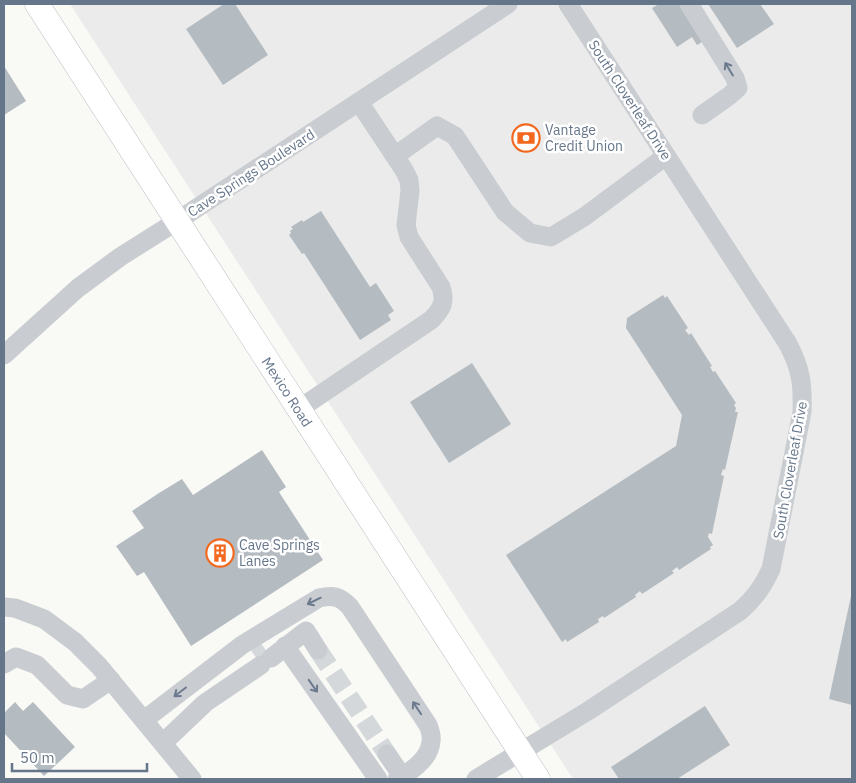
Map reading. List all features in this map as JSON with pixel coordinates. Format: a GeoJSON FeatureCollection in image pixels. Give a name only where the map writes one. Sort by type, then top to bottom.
{"type":"FeatureCollection","features":[{"type":"Feature","properties":{"kind":"main road","name":"Mexico Road"},"geometry":{"type":"LineString","coordinates":[[37,4],[538,779]]}},
{"type":"Feature","properties":{"kind":"street","name":"Cave Springs Boulevard"},"geometry":{"type":"LineString","coordinates":[[4,355],[78,288],[120,256],[177,221],[508,4]]}},
{"type":"Feature","properties":{"kind":"street","name":"South Cloverleaf Drive"},"geometry":{"type":"LineString","coordinates":[[476,779],[588,711],[740,611],[754,599],[764,585],[773,562],[802,412],[801,374],[788,344],[568,4]]}},
{"type":"Feature","properties":{"kind":"street"},"geometry":{"type":"LineString","coordinates":[[689,4],[735,78],[738,88],[702,115]]}},
{"type":"Feature","properties":{"kind":"street"},"geometry":{"type":"LineString","coordinates":[[299,409],[431,320],[439,312],[443,303],[444,296],[441,287],[409,237],[406,225],[410,202],[409,180],[359,102]]}},
{"type":"Feature","properties":{"kind":"street"},"geometry":{"type":"LineString","coordinates":[[395,156],[437,126],[455,136],[505,212],[530,233],[551,237],[584,217],[666,156]]}},
{"type":"Feature","properties":{"kind":"street"},"geometry":{"type":"LineString","coordinates":[[144,720],[242,645],[319,598],[334,595],[343,599],[350,607],[428,725],[432,740],[429,752],[417,766],[400,778],[387,754]]}},
{"type":"Feature","properties":{"kind":"street"},"geometry":{"type":"LineString","coordinates":[[4,607],[15,608],[44,619],[75,642],[111,680],[192,779]]}},
{"type":"Feature","properties":{"kind":"street"},"geometry":{"type":"LineString","coordinates":[[163,743],[205,703],[218,684],[269,659],[306,631],[318,650]]}},
{"type":"Feature","properties":{"kind":"street"},"geometry":{"type":"LineString","coordinates":[[4,664],[16,657],[37,665],[67,695],[83,699],[111,680]]}},
{"type":"Feature","properties":{"kind":"street"},"geometry":{"type":"LineString","coordinates":[[269,659],[378,779]]}},
{"type":"Feature","properties":{"kind":"shaded area"},"geometry":{"type":"Polygon","coordinates":[[[70,4],[852,4],[852,779],[573,779],[70,4]]]}},
{"type":"Feature","properties":{"kind":"building"},"geometry":{"type":"Polygon","coordinates":[[[224,4],[235,4],[268,55],[223,85],[186,29],[224,4]]]}},
{"type":"Feature","properties":{"kind":"building"},"geometry":{"type":"Polygon","coordinates":[[[659,4],[681,4],[702,42],[697,45],[692,37],[677,47],[652,8],[659,4]]]}},
{"type":"Feature","properties":{"kind":"building"},"geometry":{"type":"Polygon","coordinates":[[[708,4],[760,4],[774,24],[737,48],[708,4]]]}},
{"type":"Feature","properties":{"kind":"building"},"geometry":{"type":"Polygon","coordinates":[[[4,66],[26,101],[4,115],[4,66]]]}},
{"type":"Feature","properties":{"kind":"building"},"geometry":{"type":"Polygon","coordinates":[[[321,211],[370,287],[376,283],[394,311],[388,315],[391,320],[360,340],[304,253],[302,254],[289,235],[293,229],[291,227],[321,211]]]}},
{"type":"Feature","properties":{"kind":"building"},"geometry":{"type":"Polygon","coordinates":[[[663,295],[665,298],[667,296],[688,328],[685,330],[689,335],[691,333],[712,366],[710,367],[713,372],[715,371],[736,403],[734,405],[736,408],[735,412],[738,412],[725,470],[723,469],[721,475],[724,476],[712,534],[709,533],[708,537],[713,545],[710,547],[711,549],[679,570],[677,567],[672,571],[674,573],[642,594],[640,591],[635,595],[636,597],[604,618],[603,616],[598,619],[599,622],[567,642],[566,639],[562,642],[506,555],[676,446],[682,415],[626,328],[627,318],[663,295]]]}},
{"type":"Feature","properties":{"kind":"building"},"geometry":{"type":"Polygon","coordinates":[[[472,363],[511,424],[449,463],[410,402],[472,363]]]}},
{"type":"Feature","properties":{"kind":"building","name":"Cave Springs Lanes"},"geometry":{"type":"Polygon","coordinates":[[[262,450],[286,487],[279,492],[323,560],[191,646],[144,572],[137,576],[116,546],[144,528],[132,511],[159,493],[182,479],[193,495],[262,450]]]}},
{"type":"Feature","properties":{"kind":"building"},"geometry":{"type":"Polygon","coordinates":[[[852,596],[852,705],[829,699],[852,596]]]}},
{"type":"Feature","properties":{"kind":"building"},"geometry":{"type":"Polygon","coordinates":[[[15,702],[23,711],[33,702],[75,747],[44,776],[4,733],[4,713],[15,702]]]}},
{"type":"Feature","properties":{"kind":"building"},"geometry":{"type":"Polygon","coordinates":[[[705,706],[730,745],[677,779],[619,779],[611,767],[705,706]]]}},
{"type":"Feature","properties":{"kind":"tunnel"},"geometry":{"type":"LineString","coordinates":[[255,656],[265,649]]}},
{"type":"Feature","properties":{"kind":"tunnel"},"geometry":{"type":"LineString","coordinates":[[318,650],[387,754]]}},
{"type":"Feature","properties":{"kind":"place","name":"Vantage Credit Union"},"geometry":{"type":"Point","coordinates":[526,138]}},
{"type":"Feature","properties":{"kind":"place","name":"Cave Springs Lanes"},"geometry":{"type":"Point","coordinates":[220,553]}}]}
